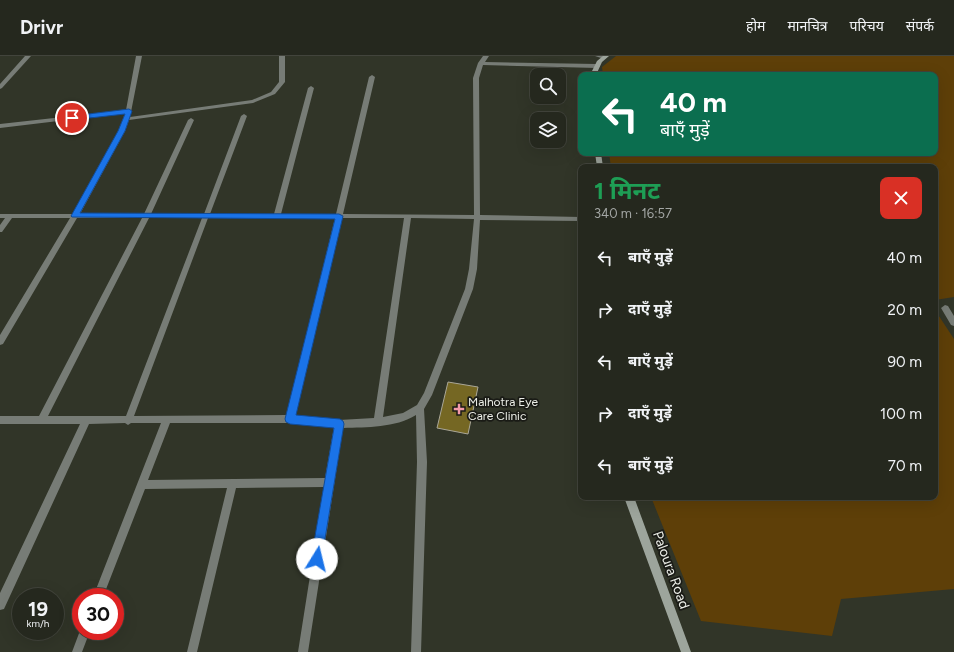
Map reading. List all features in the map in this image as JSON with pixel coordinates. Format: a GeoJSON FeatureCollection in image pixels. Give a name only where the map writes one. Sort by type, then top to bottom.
{"type":"FeatureCollection","features":[{"type":"Feature","properties":{"kind":"main road"},"geometry":{"type":"LineString","coordinates":[[594,72],[597,66],[605,57]]}},
{"type":"Feature","properties":{"kind":"main road","name":"Paloura Road"},"geometry":{"type":"LineString","coordinates":[[630,500],[686,652]]}},
{"type":"Feature","properties":{"kind":"street"},"geometry":{"type":"LineString","coordinates":[[0,87],[28,56]]}},
{"type":"Feature","properties":{"kind":"street"},"geometry":{"type":"LineString","coordinates":[[0,342],[75,216],[127,120],[139,56]]}},
{"type":"Feature","properties":{"kind":"street"},"geometry":{"type":"LineString","coordinates":[[127,120],[240,103],[263,98],[273,93],[282,82],[282,56]]}},
{"type":"Feature","properties":{"kind":"street"},"geometry":{"type":"LineString","coordinates":[[0,420],[128,421],[290,419],[340,424],[378,422],[405,417],[420,408],[428,395],[469,289],[473,269],[477,218],[476,78],[481,63],[486,56]]}},
{"type":"Feature","properties":{"kind":"street"},"geometry":{"type":"LineString","coordinates":[[598,56],[605,57]]}},
{"type":"Feature","properties":{"kind":"street"},"geometry":{"type":"LineString","coordinates":[[481,63],[597,66]]}},
{"type":"Feature","properties":{"kind":"street"},"geometry":{"type":"LineString","coordinates":[[290,419],[372,77]]}},
{"type":"Feature","properties":{"kind":"street"},"geometry":{"type":"LineString","coordinates":[[277,216],[311,88]]}},
{"type":"Feature","properties":{"kind":"street"},"geometry":{"type":"LineString","coordinates":[[0,126],[129,111]]}},
{"type":"Feature","properties":{"kind":"street"},"geometry":{"type":"LineString","coordinates":[[128,421],[244,116]]}},
{"type":"Feature","properties":{"kind":"street"},"geometry":{"type":"LineString","coordinates":[[41,420],[147,215],[191,120]]}},
{"type":"Feature","properties":{"kind":"street"},"geometry":{"type":"LineString","coordinates":[[0,216],[408,216],[578,219]]}},
{"type":"Feature","properties":{"kind":"street"},"geometry":{"type":"LineString","coordinates":[[0,230],[10,216]]}},
{"type":"Feature","properties":{"kind":"street"},"geometry":{"type":"LineString","coordinates":[[378,422],[408,216]]}},
{"type":"Feature","properties":{"kind":"street"},"geometry":{"type":"LineString","coordinates":[[945,308],[954,323]]}},
{"type":"Feature","properties":{"kind":"street"},"geometry":{"type":"LineString","coordinates":[[416,652],[422,462],[420,408]]}},
{"type":"Feature","properties":{"kind":"street"},"geometry":{"type":"LineString","coordinates":[[0,604],[86,420]]}},
{"type":"Feature","properties":{"kind":"street"},"geometry":{"type":"LineString","coordinates":[[102,588],[167,420]]}},
{"type":"Feature","properties":{"kind":"street"},"geometry":{"type":"LineString","coordinates":[[303,652],[328,482],[340,424]]}},
{"type":"Feature","properties":{"kind":"street"},"geometry":{"type":"LineString","coordinates":[[142,485],[328,482]]}},
{"type":"Feature","properties":{"kind":"street"},"geometry":{"type":"LineString","coordinates":[[192,652],[234,483]]}},
{"type":"Feature","properties":{"kind":"street"},"geometry":{"type":"LineString","coordinates":[[77,652],[82,640]]}},
{"type":"Feature","properties":{"kind":"shaded area"},"geometry":{"type":"Polygon","coordinates":[[[616,56],[954,56],[954,297],[938,300],[938,164],[611,164],[609,156],[938,156],[938,72],[603,72],[602,67],[616,56]]]}},
{"type":"Feature","properties":{"kind":"shaded area"},"geometry":{"type":"Polygon","coordinates":[[[938,315],[954,339],[954,589],[841,599],[832,636],[701,621],[652,500],[938,500],[938,315]]]}},
{"type":"Feature","properties":{"kind":"building"},"geometry":{"type":"Polygon","coordinates":[[[448,382],[478,387],[468,434],[437,428],[448,382]]]}},
{"type":"Feature","properties":{"kind":"place","name":"Malhotra Eye Care Clinic"},"geometry":{"type":"Point","coordinates":[459,409]}},
{"type":"Feature","properties":{"kind":"route"},"geometry":{"type":"LineString","coordinates":[[72,118],[129,111],[122,131],[75,216],[339,216],[290,419],[340,424],[328,482],[317,559]]}}]}
